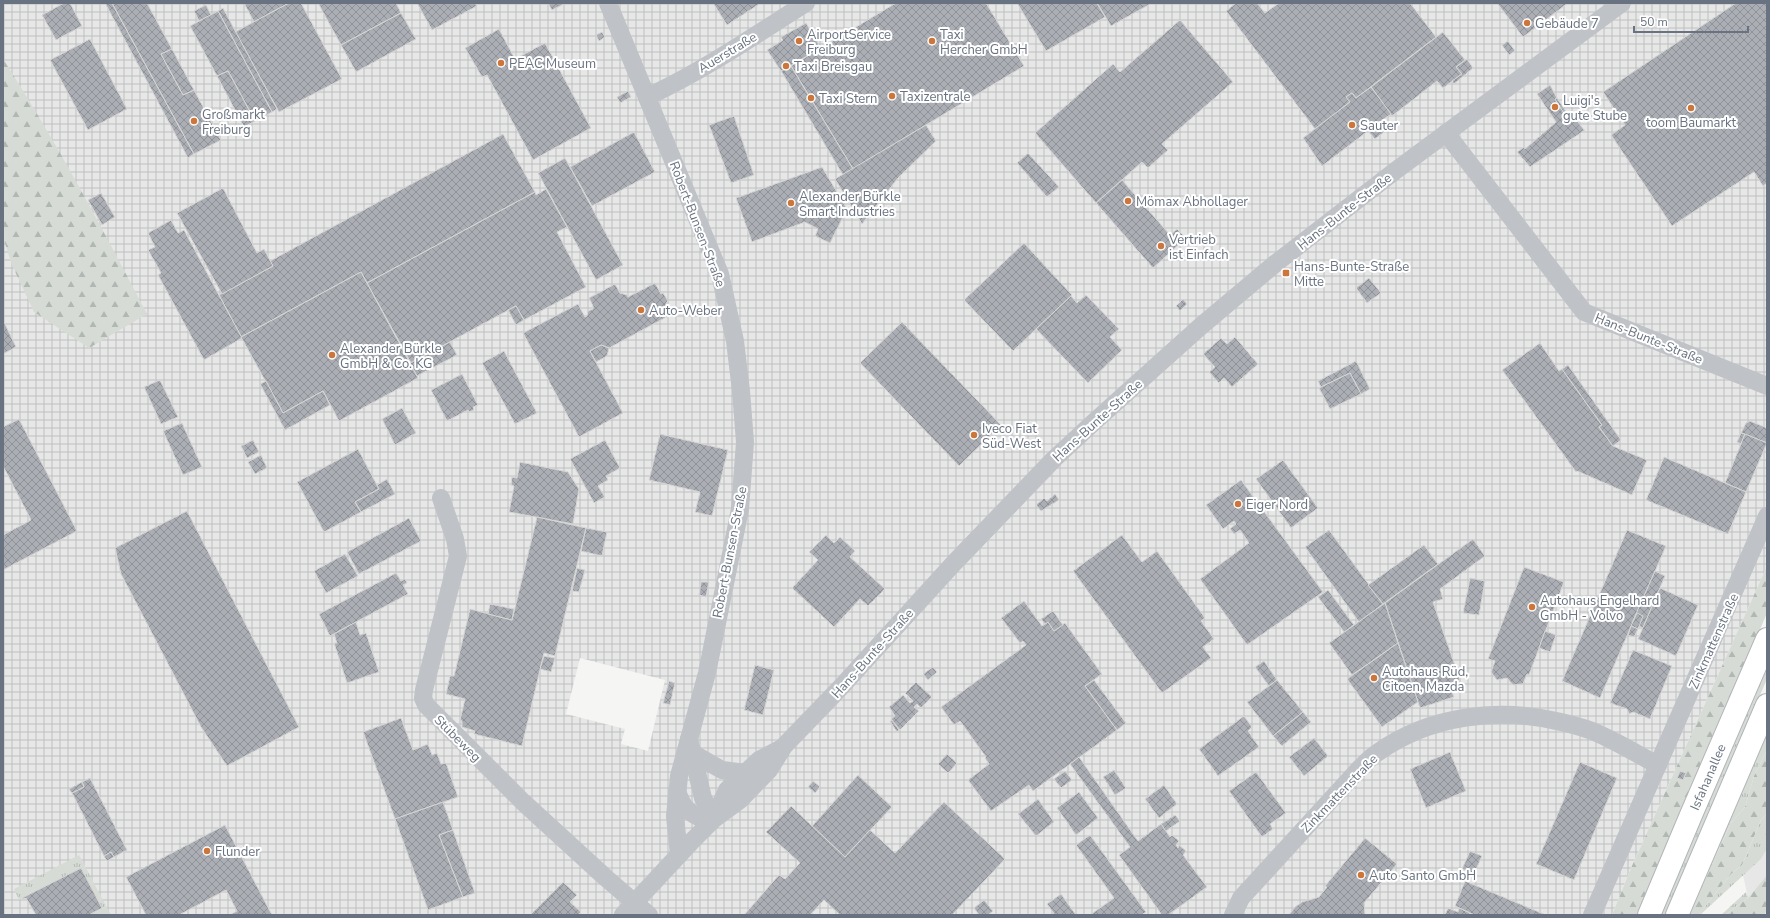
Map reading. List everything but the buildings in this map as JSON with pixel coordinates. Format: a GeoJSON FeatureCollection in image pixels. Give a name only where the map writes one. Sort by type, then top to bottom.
{"type":"FeatureCollection","features":[{"type":"Feature","properties":{"kind":"highway","name":"Isfahanallee"},"geometry":{"type":"LineString","coordinates":[[1649,915],[1767,640]]}},
{"type":"Feature","properties":{"kind":"highway","name":"Isfahanallee"},"geometry":{"type":"LineString","coordinates":[[1677,915],[1767,705]]}},
{"type":"Feature","properties":{"kind":"street","name":"Robert-Bunsen-Straße"},"geometry":{"type":"LineString","coordinates":[[608,3],[720,274],[735,341],[745,442],[740,509],[691,746],[679,776],[675,816],[679,855]]}},
{"type":"Feature","properties":{"kind":"street","name":"Auerstraße"},"geometry":{"type":"LineString","coordinates":[[647,97],[671,86],[806,3]]}},
{"type":"Feature","properties":{"kind":"street","name":"Hans-Bunte-Straße"},"geometry":{"type":"LineString","coordinates":[[629,909],[712,821],[740,800],[769,770],[784,746],[842,686],[954,563],[1054,460],[1094,422],[1238,294],[1446,133],[1622,3]]}},
{"type":"Feature","properties":{"kind":"street","name":"Hans-Bunte-Straße"},"geometry":{"type":"LineString","coordinates":[[1446,133],[1584,312],[1767,386]]}},
{"type":"Feature","properties":{"kind":"street","name":"Stübeweg"},"geometry":{"type":"LineString","coordinates":[[441,498],[458,556],[424,690],[423,698],[426,705],[436,717],[629,909],[649,915]]}},
{"type":"Feature","properties":{"kind":"street","name":"Zinkmattenstraße"},"geometry":{"type":"LineString","coordinates":[[1592,915],[1767,516]]}},
{"type":"Feature","properties":{"kind":"street","name":"Zinkmattenstraße"},"geometry":{"type":"LineString","coordinates":[[1233,915],[1241,898],[1359,769],[1377,753],[1403,737],[1439,724],[1464,717],[1492,715],[1518,715],[1544,718],[1598,733],[1658,765]]}},
{"type":"Feature","properties":{"kind":"street","name":"Robert-Bunsen-Straße"},"geometry":{"type":"LineString","coordinates":[[691,746],[703,798],[712,821]]}},
{"type":"Feature","properties":{"kind":"street"},"geometry":{"type":"LineString","coordinates":[[691,746],[722,770],[746,773]]}},
{"type":"Feature","properties":{"kind":"street","name":"Hans-Bunte-Straße"},"geometry":{"type":"LineString","coordinates":[[712,821],[726,790],[759,760],[784,746]]}},
{"type":"Feature","properties":{"kind":"street"},"geometry":{"type":"LineString","coordinates":[[677,791],[681,804],[689,812],[712,821]]}},
{"type":"Feature","properties":{"kind":"shaded area"},"geometry":{"type":"Polygon","coordinates":[[[3,3],[1767,3],[1767,566],[1631,868],[1612,915],[3,915],[3,3]],[[580,658],[566,714],[625,729],[621,744],[648,751],[665,680],[580,658]],[[669,681],[663,703],[669,705],[675,683],[669,681]]]}},
{"type":"Feature","properties":{"kind":"shaded area"},"geometry":{"type":"Polygon","coordinates":[[[1767,849],[1767,875],[1748,898],[1743,875],[1761,859],[1767,849]]]}},
{"type":"Feature","properties":{"kind":"green space"},"geometry":{"type":"Polygon","coordinates":[[[3,59],[42,121],[96,217],[147,314],[89,348],[34,312],[12,265],[3,237],[3,59]]]}},
{"type":"Feature","properties":{"kind":"green space"},"geometry":{"type":"Polygon","coordinates":[[[1767,566],[1767,613],[1638,915],[1612,915],[1631,868],[1767,566]]]}},
{"type":"Feature","properties":{"kind":"green space"},"geometry":{"type":"Polygon","coordinates":[[[1767,661],[1767,679],[1666,915],[1659,915],[1767,661]]]}},
{"type":"Feature","properties":{"kind":"green space"},"geometry":{"type":"Polygon","coordinates":[[[1767,731],[1767,750],[1754,776],[1745,807],[1731,823],[1689,914],[1693,915],[1686,915],[1767,731]]]}},
{"type":"Feature","properties":{"kind":"green space"},"geometry":{"type":"Polygon","coordinates":[[[1767,750],[1767,814],[1761,820],[1742,865],[1731,874],[1698,915],[1689,914],[1731,823],[1745,807],[1754,776],[1767,750]]]}},
{"type":"Feature","properties":{"kind":"green space"},"geometry":{"type":"Polygon","coordinates":[[[1767,814],[1767,849],[1761,859],[1700,915],[1698,915],[1731,874],[1742,865],[1761,820],[1767,814]]]}},
{"type":"Feature","properties":{"kind":"green space"},"geometry":{"type":"Polygon","coordinates":[[[79,855],[111,915],[89,915],[102,908],[81,868],[19,900],[14,889],[79,855]]]}},
{"type":"Feature","properties":{"kind":"green space"},"geometry":{"type":"Polygon","coordinates":[[[1767,875],[1767,909],[1765,915],[1725,915],[1748,898],[1767,875]]]}},
{"type":"Feature","properties":{"kind":"green space"},"geometry":{"type":"Polygon","coordinates":[[[1746,892],[1748,898],[1725,915],[1721,915],[1746,892]]]}},
{"type":"Feature","properties":{"kind":"place","name":"Gebäude 7"},"geometry":{"type":"Point","coordinates":[1527,23]}},
{"type":"Feature","properties":{"kind":"place","name":"AirportService Freiburg"},"geometry":{"type":"Point","coordinates":[799,41]}},
{"type":"Feature","properties":{"kind":"place","name":"Taxi Hercher GmbH"},"geometry":{"type":"Point","coordinates":[932,41]}},
{"type":"Feature","properties":{"kind":"place","name":"PEAC Museum"},"geometry":{"type":"Point","coordinates":[501,63]}},
{"type":"Feature","properties":{"kind":"place","name":"Taxi Breisgau"},"geometry":{"type":"Point","coordinates":[786,66]}},
{"type":"Feature","properties":{"kind":"place","name":"Taxizentrale"},"geometry":{"type":"Point","coordinates":[892,96]}},
{"type":"Feature","properties":{"kind":"place","name":"Taxi Stern"},"geometry":{"type":"Point","coordinates":[811,98]}},
{"type":"Feature","properties":{"kind":"place","name":"Luigi's gute Stube"},"geometry":{"type":"Point","coordinates":[1555,107]}},
{"type":"Feature","properties":{"kind":"place","name":"toom Baumarkt"},"geometry":{"type":"Point","coordinates":[1691,108]}},
{"type":"Feature","properties":{"kind":"place","name":"Großmarkt Freiburg"},"geometry":{"type":"Point","coordinates":[194,121]}},
{"type":"Feature","properties":{"kind":"place","name":"Sauter"},"geometry":{"type":"Point","coordinates":[1352,125]}},
{"type":"Feature","properties":{"kind":"place","name":"Mömax Abhollager"},"geometry":{"type":"Point","coordinates":[1128,201]}},
{"type":"Feature","properties":{"kind":"place","name":"Alexander Bürkle Smart Industries"},"geometry":{"type":"Point","coordinates":[791,203]}},
{"type":"Feature","properties":{"kind":"place","name":"Vertrieb ist Einfach"},"geometry":{"type":"Point","coordinates":[1161,246]}},
{"type":"Feature","properties":{"kind":"place","name":"Hans-Bunte-Straße Mitte"},"geometry":{"type":"Point","coordinates":[1286,273]}},
{"type":"Feature","properties":{"kind":"place","name":"Auto-Weber"},"geometry":{"type":"Point","coordinates":[641,310]}},
{"type":"Feature","properties":{"kind":"place","name":"Alexander Bürkle GmbH & Co. KG"},"geometry":{"type":"Point","coordinates":[332,355]}},
{"type":"Feature","properties":{"kind":"place","name":"Iveco Fiat Süd-West"},"geometry":{"type":"Point","coordinates":[974,435]}},
{"type":"Feature","properties":{"kind":"place","name":"Eiger Nord"},"geometry":{"type":"Point","coordinates":[1238,504]}},
{"type":"Feature","properties":{"kind":"place","name":"Autohaus Engelhard GmbH - Volvo"},"geometry":{"type":"Point","coordinates":[1532,607]}},
{"type":"Feature","properties":{"kind":"place","name":"Autohaus Rüd, Citoen, Mazda"},"geometry":{"type":"Point","coordinates":[1374,678]}},
{"type":"Feature","properties":{"kind":"place","name":"Flunder"},"geometry":{"type":"Point","coordinates":[207,851]}},
{"type":"Feature","properties":{"kind":"place","name":"Auto Santo GmbH"},"geometry":{"type":"Point","coordinates":[1361,875]}}]}
